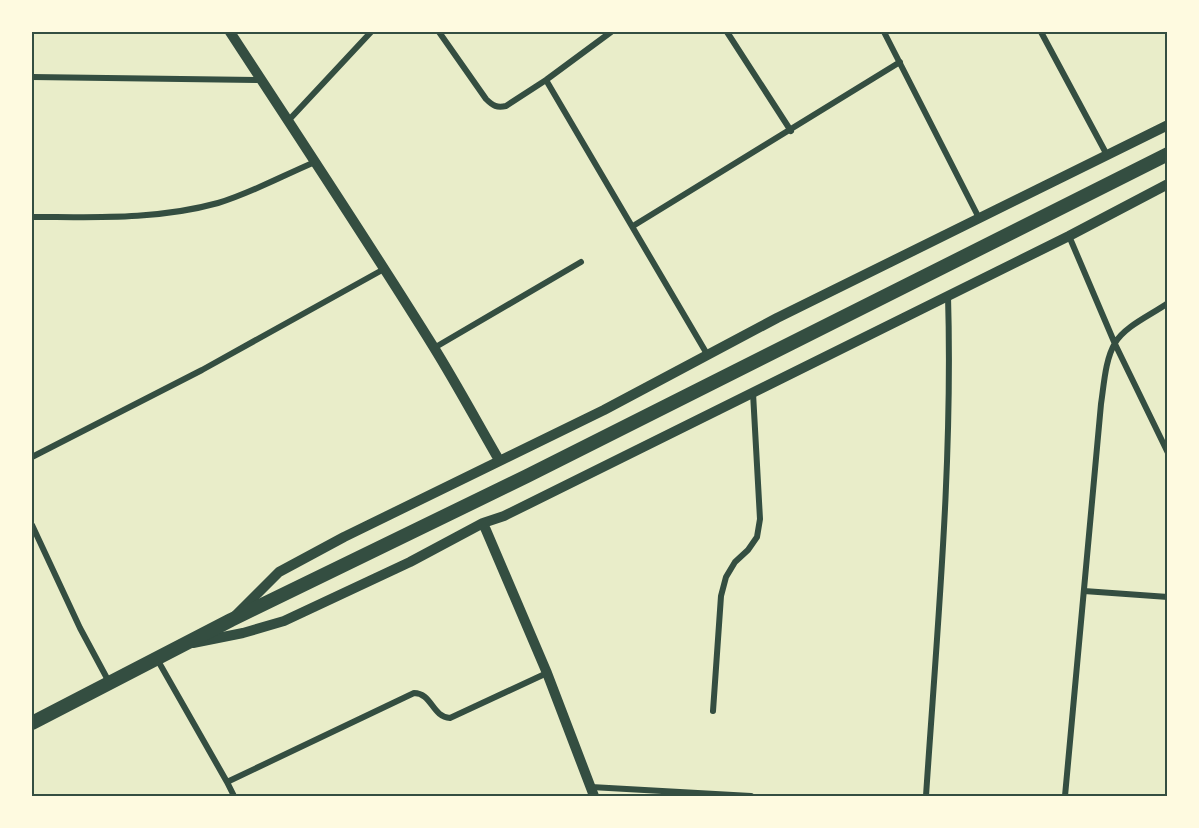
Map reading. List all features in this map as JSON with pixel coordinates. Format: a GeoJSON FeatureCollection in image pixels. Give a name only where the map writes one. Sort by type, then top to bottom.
{"type":"FeatureCollection","features":[{"type":"Feature","properties":{"kind":"main road"},"geometry":{"type":"LineString","coordinates":[[32,723],[231,620],[537,471],[1167,154]]}},
{"type":"Feature","properties":{"kind":"street"},"geometry":{"type":"LineString","coordinates":[[230,32],[434,348],[499,460]]}},
{"type":"Feature","properties":{"kind":"street"},"geometry":{"type":"LineString","coordinates":[[287,122],[371,32]]}},
{"type":"Feature","properties":{"kind":"street"},"geometry":{"type":"LineString","coordinates":[[439,32],[486,99],[498,108],[506,106],[546,80],[611,32]]}},
{"type":"Feature","properties":{"kind":"street"},"geometry":{"type":"LineString","coordinates":[[728,32],[791,131]]}},
{"type":"Feature","properties":{"kind":"street"},"geometry":{"type":"LineString","coordinates":[[884,32],[979,218]]}},
{"type":"Feature","properties":{"kind":"street"},"geometry":{"type":"LineString","coordinates":[[1041,32],[1107,155]]}},
{"type":"Feature","properties":{"kind":"street"},"geometry":{"type":"LineString","coordinates":[[633,226],[900,62]]}},
{"type":"Feature","properties":{"kind":"street"},"geometry":{"type":"LineString","coordinates":[[32,77],[262,80]]}},
{"type":"Feature","properties":{"kind":"street"},"geometry":{"type":"LineString","coordinates":[[546,80],[707,354]]}},
{"type":"Feature","properties":{"kind":"street"},"geometry":{"type":"LineString","coordinates":[[231,620],[279,572],[344,537],[604,410],[707,354],[1167,125]]}},
{"type":"Feature","properties":{"kind":"street"},"geometry":{"type":"LineString","coordinates":[[32,217],[123,217],[175,213],[220,202],[315,162]]}},
{"type":"Feature","properties":{"kind":"street"},"geometry":{"type":"LineString","coordinates":[[184,645],[243,633],[284,621],[410,562],[483,523],[504,516],[1069,236],[1167,184]]}},
{"type":"Feature","properties":{"kind":"street"},"geometry":{"type":"LineString","coordinates":[[1069,236],[1115,344],[1167,453]]}},
{"type":"Feature","properties":{"kind":"street"},"geometry":{"type":"LineString","coordinates":[[434,348],[580,262]]}},
{"type":"Feature","properties":{"kind":"street"},"geometry":{"type":"LineString","coordinates":[[32,457],[202,370],[384,269]]}},
{"type":"Feature","properties":{"kind":"street"},"geometry":{"type":"LineString","coordinates":[[926,796],[946,509],[950,380],[948,296]]}},
{"type":"Feature","properties":{"kind":"street"},"geometry":{"type":"LineString","coordinates":[[1065,796],[1101,404],[1108,364],[1115,344],[1127,331],[1167,303]]}},
{"type":"Feature","properties":{"kind":"street"},"geometry":{"type":"LineString","coordinates":[[712,711],[723,587],[735,562],[748,550],[757,537],[760,519],[753,393]]}},
{"type":"Feature","properties":{"kind":"street"},"geometry":{"type":"LineString","coordinates":[[483,523],[547,673],[592,792],[751,796]]}},
{"type":"Feature","properties":{"kind":"street"},"geometry":{"type":"LineString","coordinates":[[32,525],[80,628],[109,682]]}},
{"type":"Feature","properties":{"kind":"street"},"geometry":{"type":"LineString","coordinates":[[1084,591],[1167,597]]}},
{"type":"Feature","properties":{"kind":"street"},"geometry":{"type":"LineString","coordinates":[[157,659],[234,796]]}},
{"type":"Feature","properties":{"kind":"street"},"geometry":{"type":"LineString","coordinates":[[228,782],[414,693],[425,696],[442,718],[450,718],[547,673]]}}]}
